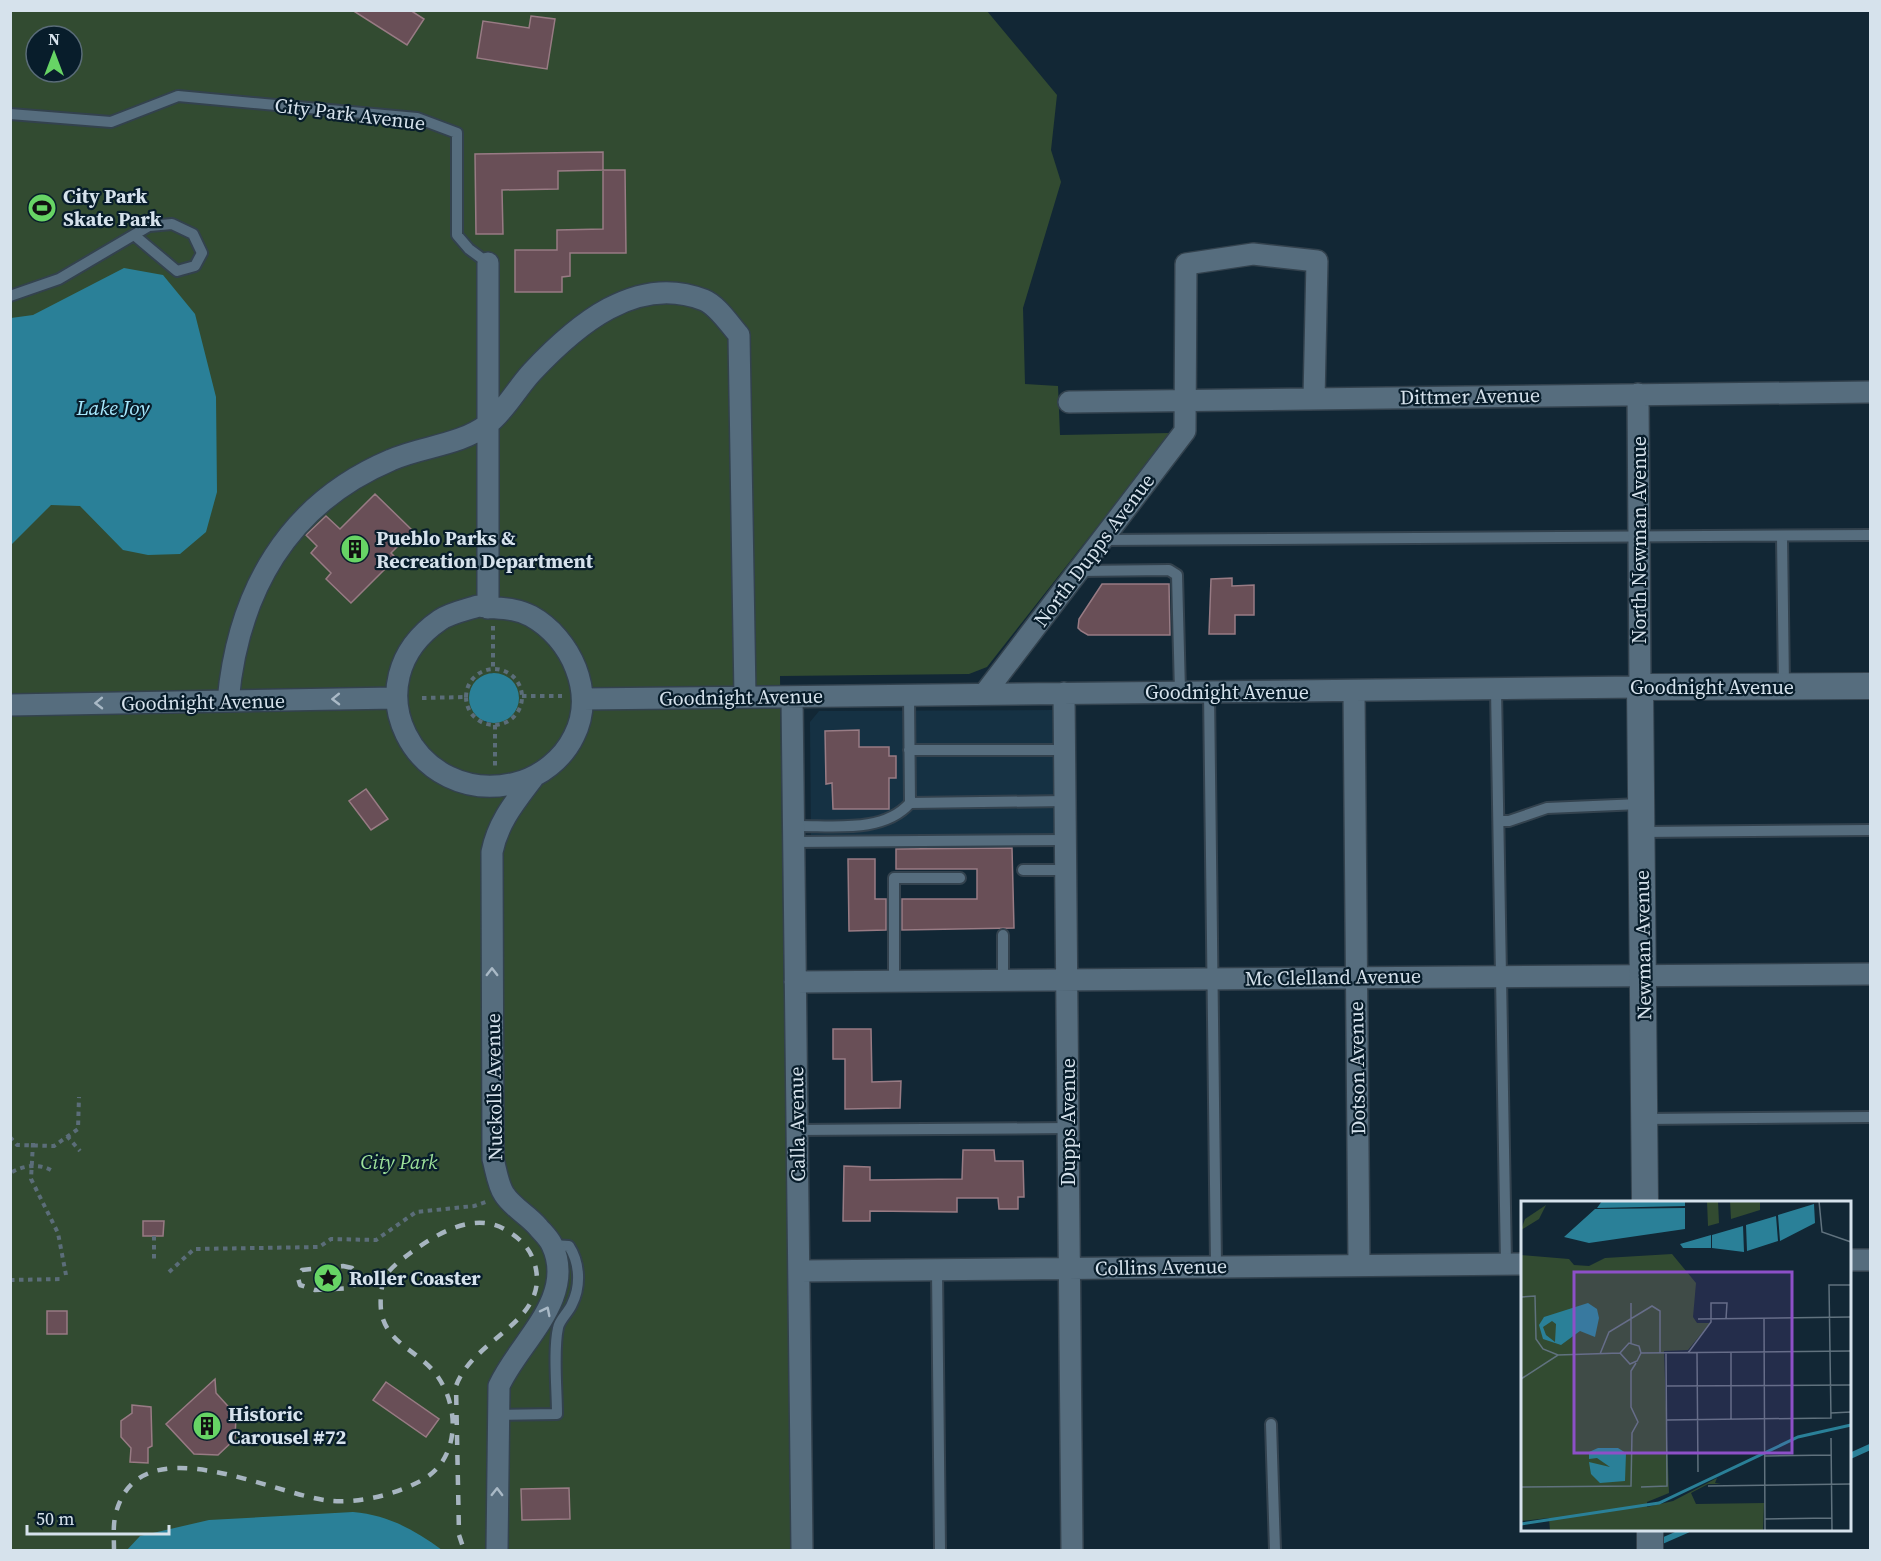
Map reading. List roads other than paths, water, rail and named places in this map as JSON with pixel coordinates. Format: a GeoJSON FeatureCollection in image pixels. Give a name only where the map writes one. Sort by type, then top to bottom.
{"type":"FeatureCollection","features":[{"type":"Feature","properties":{"kind":"street","name":"North Dupps Avenue"},"geometry":{"type":"LineString","coordinates":[[985,693],[1185,431],[1187,401],[1186,264],[1253,254],[1317,261],[1314,399]]}},
{"type":"Feature","properties":{"kind":"street","name":"City Park Avenue"},"geometry":{"type":"LineString","coordinates":[[488,263],[490,614]]}},
{"type":"Feature","properties":{"kind":"street"},"geometry":{"type":"LineString","coordinates":[[228,701],[234,654],[242,619],[266,565],[303,517],[346,481],[393,458],[442,446],[488,424],[568,335],[604,309],[632,297],[670,293],[706,300],[739,335],[745,696]]}},
{"type":"Feature","properties":{"kind":"street","name":"Dittmer Avenue"},"geometry":{"type":"LineString","coordinates":[[1069,402],[1870,392]]}},
{"type":"Feature","properties":{"kind":"street","name":"North Newman Avenue"},"geometry":{"type":"LineString","coordinates":[[1638,394],[1640,687]]}},
{"type":"Feature","properties":{"kind":"street"},"geometry":{"type":"LineString","coordinates":[[533,778],[484,788],[465,784],[431,767],[414,749],[399,721],[394,698],[406,655],[417,640],[441,619],[478,606],[490,614],[514,609],[531,616],[557,635],[578,670],[577,698]]}},
{"type":"Feature","properties":{"kind":"street","name":"Goodnight Avenue"},"geometry":{"type":"LineString","coordinates":[[577,698],[1870,686]]}},
{"type":"Feature","properties":{"kind":"street","name":"Newman Avenue"},"geometry":{"type":"LineString","coordinates":[[1640,687],[1645,1201]]}},
{"type":"Feature","properties":{"kind":"street","name":"Dotson Avenue"},"geometry":{"type":"LineString","coordinates":[[1354,691],[1359,1265]]}},
{"type":"Feature","properties":{"kind":"street","name":"Dupps Avenue"},"geometry":{"type":"LineString","coordinates":[[1064,693],[1069,1128],[1067,1269],[1072,1551]]}},
{"type":"Feature","properties":{"kind":"street","name":"Calla Avenue"},"geometry":{"type":"LineString","coordinates":[[792,697],[802,1551]]}},
{"type":"Feature","properties":{"kind":"street","name":"Goodnight Avenue"},"geometry":{"type":"LineString","coordinates":[[10,705],[394,698]]}},
{"type":"Feature","properties":{"kind":"street","name":"Nuckolls Avenue"},"geometry":{"type":"LineString","coordinates":[[552,1245],[530,1217],[504,1195],[493,1159],[492,852],[496,831],[506,813],[533,778],[569,748],[577,731],[577,698]]}},
{"type":"Feature","properties":{"kind":"street","name":"Mc Clelland Avenue"},"geometry":{"type":"LineString","coordinates":[[795,981],[1870,974]]}},
{"type":"Feature","properties":{"kind":"street"},"geometry":{"type":"LineString","coordinates":[[497,1551],[498,1386],[507,1366],[544,1316],[556,1290],[557,1268],[552,1245]]}},
{"type":"Feature","properties":{"kind":"street"},"geometry":{"type":"LineString","coordinates":[[1851,1260],[1870,1260]]}},
{"type":"Feature","properties":{"kind":"street","name":"Collins Avenue"},"geometry":{"type":"LineString","coordinates":[[800,1271],[1514,1264]]}},
{"type":"Feature","properties":{"kind":"street"},"geometry":{"type":"LineString","coordinates":[[1650,1531],[1650,1551]]}},
{"type":"Feature","properties":{"kind":"lane","name":"City Park Avenue"},"geometry":{"type":"LineString","coordinates":[[10,114],[111,122],[178,96],[417,118],[457,133],[457,235],[469,249],[488,263]]}},
{"type":"Feature","properties":{"kind":"lane"},"geometry":{"type":"LineString","coordinates":[[10,296],[59,279],[149,226],[172,224],[193,234],[202,253],[195,266],[177,271],[134,235]]}},
{"type":"Feature","properties":{"kind":"lane"},"geometry":{"type":"LineString","coordinates":[[1101,540],[1870,535]]}},
{"type":"Feature","properties":{"kind":"lane"},"geometry":{"type":"LineString","coordinates":[[1782,536],[1784,686]]}},
{"type":"Feature","properties":{"kind":"lane"},"geometry":{"type":"LineString","coordinates":[[1078,571],[1169,570],[1177,575],[1180,692]]}},
{"type":"Feature","properties":{"kind":"lane"},"geometry":{"type":"LineString","coordinates":[[1496,689],[1501,976],[1514,1264]]}},
{"type":"Feature","properties":{"kind":"lane"},"geometry":{"type":"LineString","coordinates":[[1209,692],[1216,1266]]}},
{"type":"Feature","properties":{"kind":"lane"},"geometry":{"type":"LineString","coordinates":[[794,834],[867,825],[901,813],[910,802],[909,695]]}},
{"type":"Feature","properties":{"kind":"lane"},"geometry":{"type":"LineString","coordinates":[[909,750],[1065,750]]}},
{"type":"Feature","properties":{"kind":"lane"},"geometry":{"type":"LineString","coordinates":[[910,802],[1065,801]]}},
{"type":"Feature","properties":{"kind":"lane"},"geometry":{"type":"LineString","coordinates":[[1499,821],[1509,821],[1547,808],[1641,804]]}},
{"type":"Feature","properties":{"kind":"lane"},"geometry":{"type":"LineString","coordinates":[[866,841],[867,825]]}},
{"type":"Feature","properties":{"kind":"lane"},"geometry":{"type":"LineString","coordinates":[[1641,832],[1870,830]]}},
{"type":"Feature","properties":{"kind":"lane"},"geometry":{"type":"LineString","coordinates":[[794,834],[866,841],[1065,840]]}},
{"type":"Feature","properties":{"kind":"lane"},"geometry":{"type":"LineString","coordinates":[[1023,870],[1065,870]]}},
{"type":"Feature","properties":{"kind":"lane"},"geometry":{"type":"LineString","coordinates":[[894,981],[894,878],[960,878]]}},
{"type":"Feature","properties":{"kind":"lane"},"geometry":{"type":"LineString","coordinates":[[1003,980],[1004,935]]}},
{"type":"Feature","properties":{"kind":"lane"},"geometry":{"type":"LineString","coordinates":[[1644,1119],[1870,1117]]}},
{"type":"Feature","properties":{"kind":"lane"},"geometry":{"type":"LineString","coordinates":[[797,1131],[1069,1128]]}},
{"type":"Feature","properties":{"kind":"lane"},"geometry":{"type":"LineString","coordinates":[[498,1415],[557,1414],[558,1327],[572,1305],[577,1290],[578,1271],[576,1257],[569,1246],[552,1245]]}},
{"type":"Feature","properties":{"kind":"lane"},"geometry":{"type":"LineString","coordinates":[[937,1270],[940,1551]]}},
{"type":"Feature","properties":{"kind":"lane"},"geometry":{"type":"LineString","coordinates":[[1271,1424],[1275,1551]]}},
{"type":"Feature","properties":{"kind":"water","name":"Lake Joy"},"geometry":{"type":"Polygon","coordinates":[[[124,268],[163,275],[195,314],[216,397],[217,492],[206,532],[180,554],[148,555],[123,550],[80,506],[51,505],[11,545],[11,318],[33,315],[124,268]]]}},
{"type":"Feature","properties":{"kind":"water"},"geometry":{"type":"Polygon","coordinates":[[[494,673],[512,680],[519,698],[512,716],[494,723],[476,716],[469,698],[476,680],[494,673]]]}},
{"type":"Feature","properties":{"kind":"water"},"geometry":{"type":"Polygon","coordinates":[[[353,1512],[389,1520],[422,1536],[442,1550],[127,1550],[140,1536],[209,1520],[353,1512]]]}},
{"type":"Feature","properties":{"kind":"waterway"},"geometry":{"type":"LineString","coordinates":[[1851,1456],[1870,1447]]}},
{"type":"Feature","properties":{"kind":"waterway"},"geometry":{"type":"LineString","coordinates":[[1655,1544],[1685,1531]]}},
{"type":"Feature","properties":{"kind":"railway"},"geometry":{"type":"LineString","coordinates":[[114,1550],[115,1517],[128,1488],[149,1473],[177,1468],[209,1471],[307,1496],[344,1501],[367,1499],[391,1493],[424,1479],[436,1470],[450,1446],[452,1432],[450,1403],[438,1377],[431,1368],[389,1331],[381,1310],[382,1289],[385,1277],[390,1270],[420,1246],[457,1227],[483,1223],[509,1232],[525,1246],[535,1265],[537,1285],[531,1301],[521,1316],[478,1355],[465,1369],[456,1386],[459,1535],[464,1550]]}},
{"type":"Feature","properties":{"kind":"railway"},"geometry":{"type":"LineString","coordinates":[[343,1266],[352,1268],[356,1274],[353,1288],[315,1290],[300,1285],[298,1278],[302,1270],[343,1266]]}},
{"type":"Feature","properties":{"kind":"place","name":"City Park Skate Park"},"geometry":{"type":"Point","coordinates":[42,208]}},
{"type":"Feature","properties":{"kind":"place","name":"Pueblo Parks & Recreation Department"},"geometry":{"type":"Point","coordinates":[355,549]}},
{"type":"Feature","properties":{"kind":"place","name":"Roller Coaster"},"geometry":{"type":"Point","coordinates":[328,1278]}},
{"type":"Feature","properties":{"kind":"place","name":"Historic Carousel #72"},"geometry":{"type":"Point","coordinates":[207,1426]}},
{"type":"Feature","properties":{"kind":"park label","name":"City Park"},"geometry":{"type":"Point","coordinates":[399,1162]}}]}
